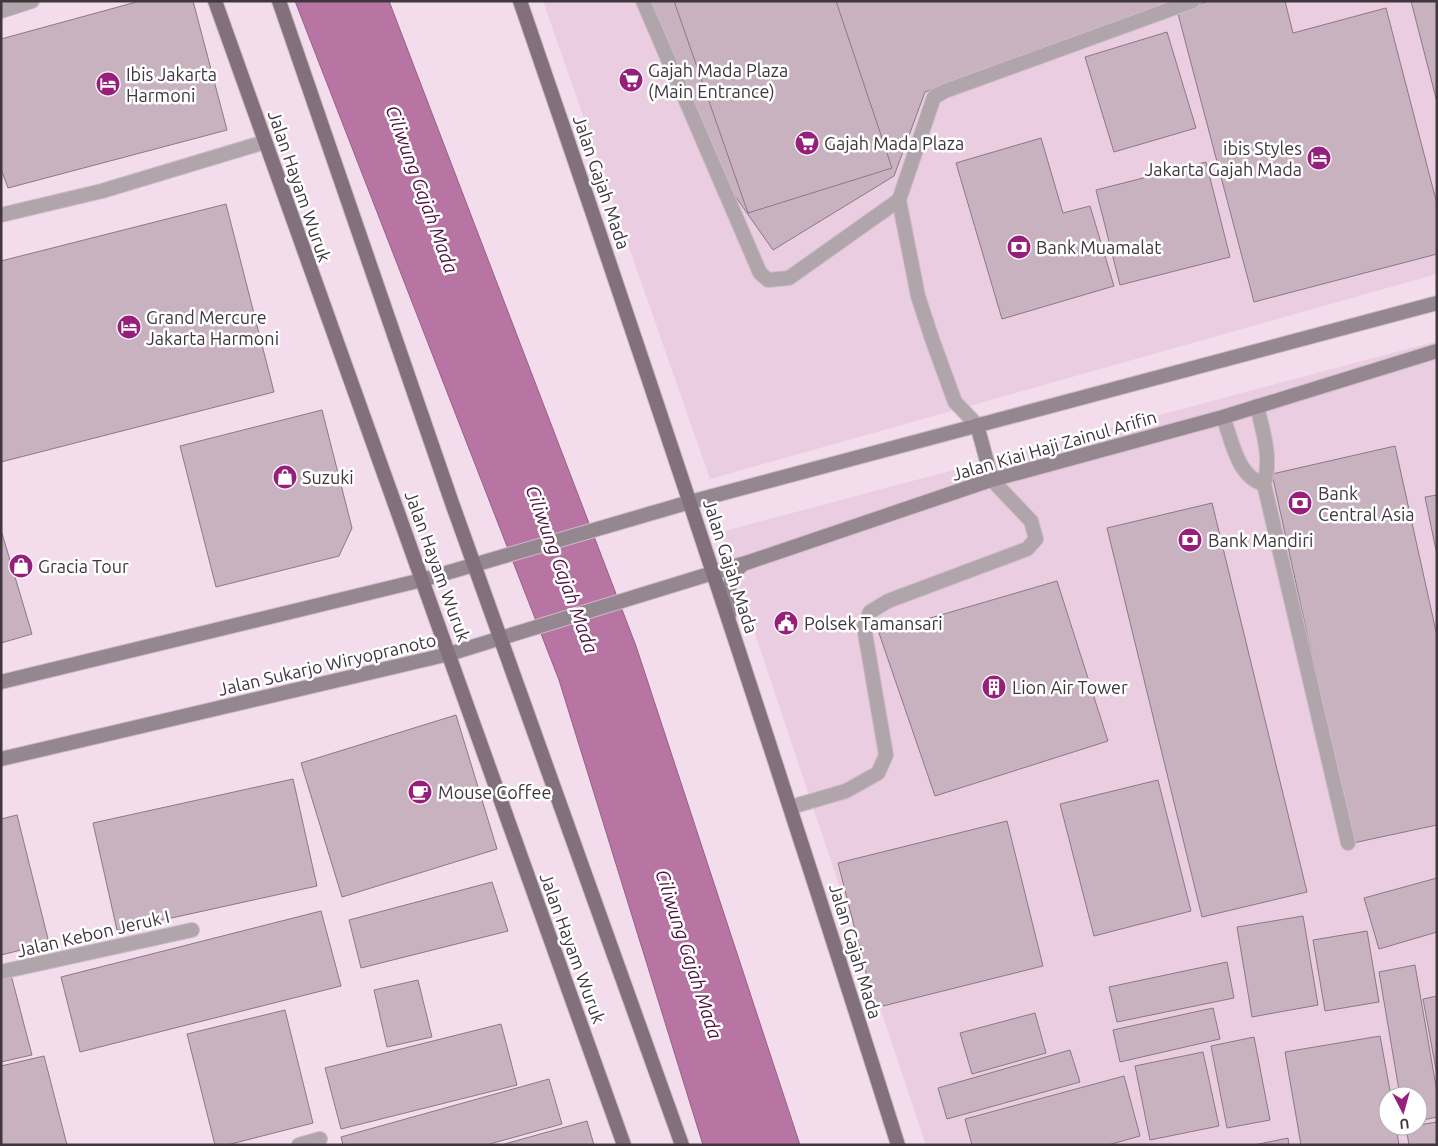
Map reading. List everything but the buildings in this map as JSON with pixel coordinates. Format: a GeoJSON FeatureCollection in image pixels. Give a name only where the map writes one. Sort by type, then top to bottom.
{"type":"FeatureCollection","features":[{"type":"Feature","properties":{"kind":"main road","name":"Jalan Hayam Wuruk"},"geometry":{"type":"LineString","coordinates":[[215,1],[624,1145]]}},
{"type":"Feature","properties":{"kind":"main road","name":"Jalan Hayam Wuruk"},"geometry":{"type":"LineString","coordinates":[[280,1],[390,326],[682,1145]]}},
{"type":"Feature","properties":{"kind":"main road","name":"Jalan Gajah Mada"},"geometry":{"type":"LineString","coordinates":[[520,1],[791,807],[898,1145]]}},
{"type":"Feature","properties":{"kind":"main road","name":"Jalan Kiai Haji Zainul Arifin"},"geometry":{"type":"LineString","coordinates":[[690,502],[1437,303]]}},
{"type":"Feature","properties":{"kind":"main road","name":"Jalan Kiai Haji Zainul Arifin"},"geometry":{"type":"LineString","coordinates":[[743,564],[992,480],[1223,417],[1437,351]]}},
{"type":"Feature","properties":{"kind":"main road"},"geometry":{"type":"LineString","coordinates":[[977,425],[992,480]]}},
{"type":"Feature","properties":{"kind":"main road"},"geometry":{"type":"LineString","coordinates":[[1,682],[422,580],[690,502]]}},
{"type":"Feature","properties":{"kind":"main road"},"geometry":{"type":"LineString","coordinates":[[729,622],[728,590],[733,576],[743,564]]}},
{"type":"Feature","properties":{"kind":"main road","name":"Jalan Sukarjo Wiryopranoto"},"geometry":{"type":"LineString","coordinates":[[1,759],[449,654],[743,564]]}},
{"type":"Feature","properties":{"kind":"street"},"geometry":{"type":"LineString","coordinates":[[1,11],[32,1]]}},
{"type":"Feature","properties":{"kind":"street"},"geometry":{"type":"LineString","coordinates":[[643,1],[760,273],[768,280],[789,278],[898,200]]}},
{"type":"Feature","properties":{"kind":"street"},"geometry":{"type":"LineString","coordinates":[[977,425],[955,402],[932,338],[918,296],[898,200],[934,98],[945,91],[1193,1]]}},
{"type":"Feature","properties":{"kind":"street"},"geometry":{"type":"LineString","coordinates":[[1,215],[102,190],[265,142]]}},
{"type":"Feature","properties":{"kind":"street"},"geometry":{"type":"LineString","coordinates":[[1257,406],[1267,451],[1268,468],[1264,484],[1348,843]]}},
{"type":"Feature","properties":{"kind":"street"},"geometry":{"type":"LineString","coordinates":[[1223,417],[1244,472],[1252,479],[1264,484]]}},
{"type":"Feature","properties":{"kind":"street"},"geometry":{"type":"LineString","coordinates":[[791,807],[846,791],[878,773],[886,755],[864,627],[870,612],[888,601],[1027,549],[1036,539],[1031,520],[992,480]]}},
{"type":"Feature","properties":{"kind":"street","name":"Jalan Kebon Jeruk I"},"geometry":{"type":"LineString","coordinates":[[1,972],[192,930]]}},
{"type":"Feature","properties":{"kind":"street"},"geometry":{"type":"LineString","coordinates":[[299,1145],[320,1139]]}},
{"type":"Feature","properties":{"kind":"shaded area"},"geometry":{"type":"Polygon","coordinates":[[[543,1],[1437,1],[1437,274],[710,479],[543,1]]]}},
{"type":"Feature","properties":{"kind":"shaded area"},"geometry":{"type":"Polygon","coordinates":[[[1437,341],[1437,1145],[926,1145],[721,532],[1437,341]]]}},
{"type":"Feature","properties":{"kind":"water","name":"Ciliwung Gajah Mada"},"geometry":{"type":"Polygon","coordinates":[[[295,1],[389,1],[636,646],[800,1145],[703,1145],[559,680],[295,1]]]}},
{"type":"Feature","properties":{"kind":"place","name":"Gajah Mada Plaza (Main Entrance)"},"geometry":{"type":"Point","coordinates":[631,80]}},
{"type":"Feature","properties":{"kind":"place","name":"Ibis Jakarta Harmoni"},"geometry":{"type":"Point","coordinates":[108,84]}},
{"type":"Feature","properties":{"kind":"place","name":"Gajah Mada Plaza"},"geometry":{"type":"Point","coordinates":[807,143]}},
{"type":"Feature","properties":{"kind":"place","name":"ibis Styles Jakarta Gajah Mada"},"geometry":{"type":"Point","coordinates":[1319,158]}},
{"type":"Feature","properties":{"kind":"place","name":"Bank Muamalat"},"geometry":{"type":"Point","coordinates":[1019,247]}},
{"type":"Feature","properties":{"kind":"place","name":"Grand Mercure Jakarta Harmoni"},"geometry":{"type":"Point","coordinates":[129,327]}},
{"type":"Feature","properties":{"kind":"place","name":"Suzuki"},"geometry":{"type":"Point","coordinates":[285,477]}},
{"type":"Feature","properties":{"kind":"place","name":"Bank Central Asia"},"geometry":{"type":"Point","coordinates":[1300,503]}},
{"type":"Feature","properties":{"kind":"place","name":"Bank Mandiri"},"geometry":{"type":"Point","coordinates":[1190,540]}},
{"type":"Feature","properties":{"kind":"place","name":"Gracia Tour"},"geometry":{"type":"Point","coordinates":[21,566]}},
{"type":"Feature","properties":{"kind":"place","name":"Polsek Tamansari"},"geometry":{"type":"Point","coordinates":[786,623]}},
{"type":"Feature","properties":{"kind":"place","name":"Lion Air Tower"},"geometry":{"type":"Point","coordinates":[994,687]}},
{"type":"Feature","properties":{"kind":"place","name":"Mouse Coffee"},"geometry":{"type":"Point","coordinates":[420,792]}}]}
